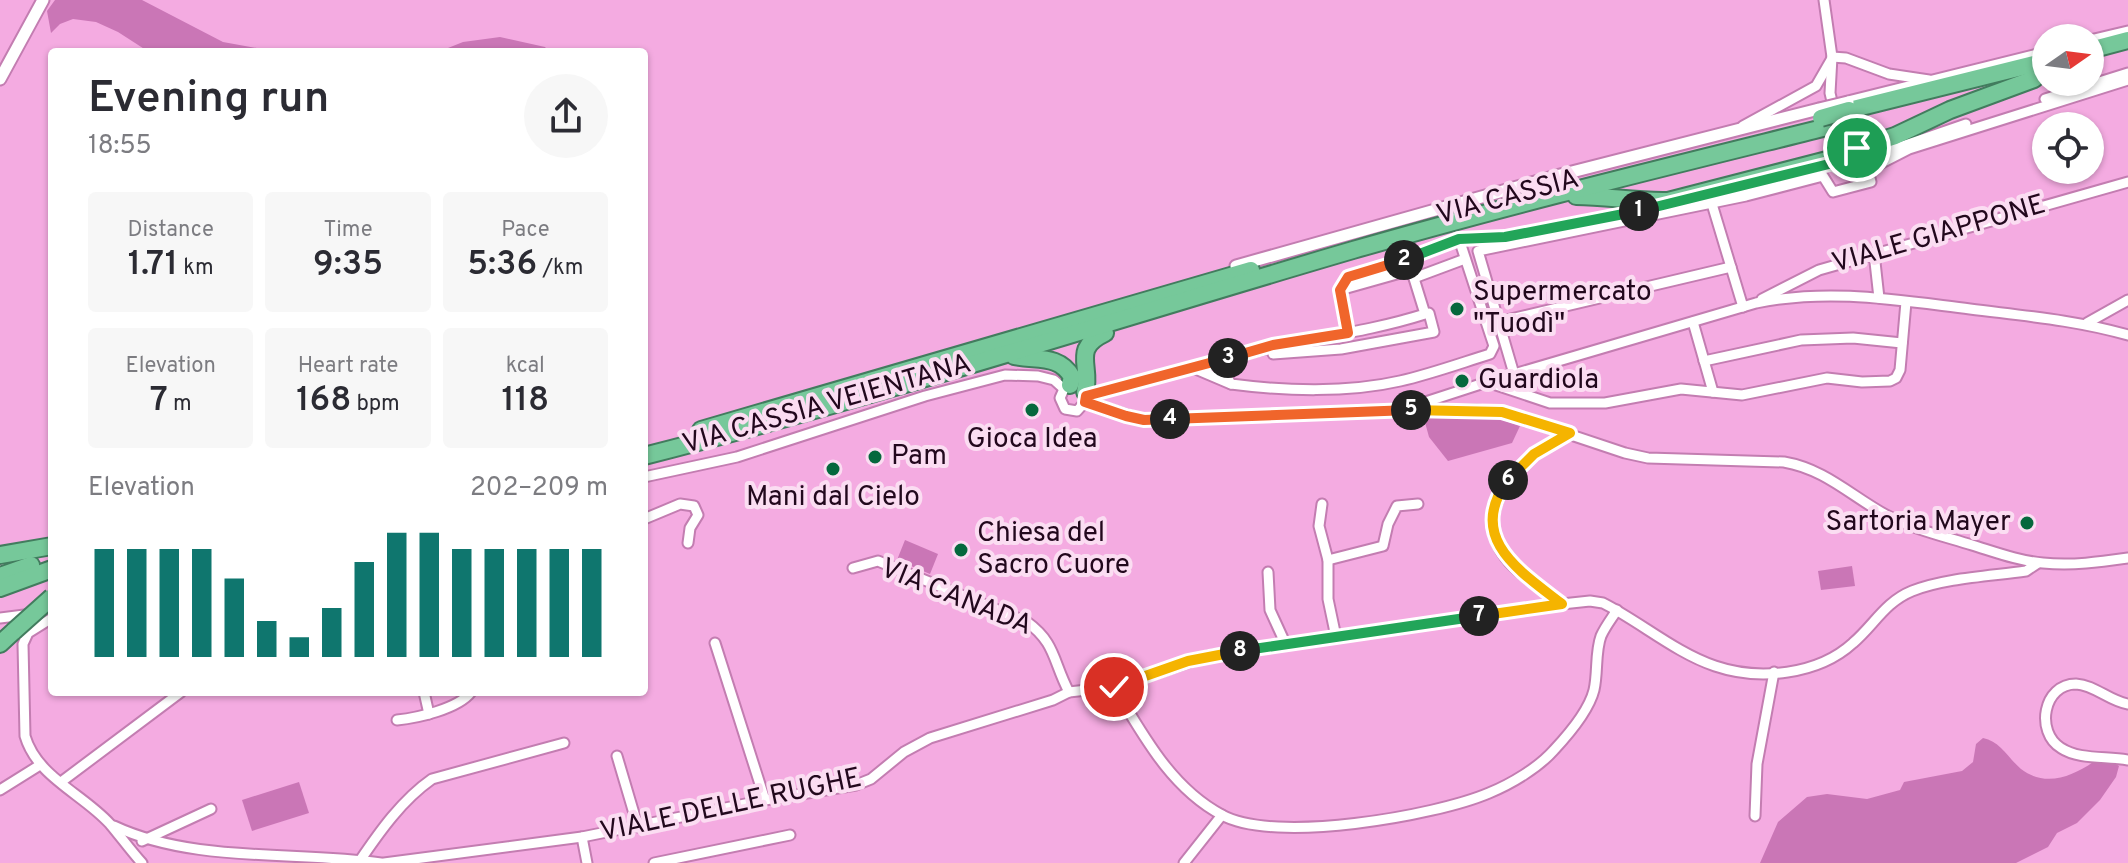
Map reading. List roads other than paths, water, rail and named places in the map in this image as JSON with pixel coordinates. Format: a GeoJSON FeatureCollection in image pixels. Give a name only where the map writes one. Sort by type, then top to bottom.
{"type":"FeatureCollection","features":[{"type":"Feature","properties":{"kind":"highway"},"geometry":{"type":"LineString","coordinates":[[2104,46],[2128,40]]}},
{"type":"Feature","properties":{"kind":"highway"},"geometry":{"type":"LineString","coordinates":[[2104,56],[2128,50]]}},
{"type":"Feature","properties":{"kind":"highway","name":"VIA CASSIA"},"geometry":{"type":"LineString","coordinates":[[974,351],[1349,241],[1849,111],[2032,71]]}},
{"type":"Feature","properties":{"kind":"highway"},"geometry":{"type":"LineString","coordinates":[[1857,155],[1950,110],[2032,80]]}},
{"type":"Feature","properties":{"kind":"highway","name":"VIA CASSIA"},"geometry":{"type":"LineString","coordinates":[[1009,354],[1353,250],[1821,118]]}},
{"type":"Feature","properties":{"kind":"highway"},"geometry":{"type":"LineString","coordinates":[[1563,193],[1649,202],[1668,201],[1832,161]]}},
{"type":"Feature","properties":{"kind":"highway"},"geometry":{"type":"LineString","coordinates":[[1081,319],[1099,306],[1212,273]]}},
{"type":"Feature","properties":{"kind":"highway"},"geometry":{"type":"LineString","coordinates":[[1009,354],[1052,359],[1067,368],[1078,393],[1087,384],[1083,362],[1090,342],[1131,318]]}},
{"type":"Feature","properties":{"kind":"highway","name":"VIA CASSIA VEIENTANA"},"geometry":{"type":"LineString","coordinates":[[648,444],[974,351]]}},
{"type":"Feature","properties":{"kind":"highway","name":"VIA CASSIA VEIENTANA"},"geometry":{"type":"LineString","coordinates":[[648,455],[1009,354]]}},
{"type":"Feature","properties":{"kind":"highway"},"geometry":{"type":"LineString","coordinates":[[0,555],[48,547]]}},
{"type":"Feature","properties":{"kind":"highway"},"geometry":{"type":"LineString","coordinates":[[0,576],[48,560]]}},
{"type":"Feature","properties":{"kind":"highway"},"geometry":{"type":"LineString","coordinates":[[0,588],[48,570]]}},
{"type":"Feature","properties":{"kind":"highway"},"geometry":{"type":"LineString","coordinates":[[0,644],[48,601]]}},
{"type":"Feature","properties":{"kind":"street"},"geometry":{"type":"LineString","coordinates":[[0,79],[43,0]]}},
{"type":"Feature","properties":{"kind":"street"},"geometry":{"type":"LineString","coordinates":[[1824,0],[1832,57],[1830,93],[1841,140]]}},
{"type":"Feature","properties":{"kind":"street"},"geometry":{"type":"LineString","coordinates":[[2104,38],[2128,32]]}},
{"type":"Feature","properties":{"kind":"street"},"geometry":{"type":"LineString","coordinates":[[1849,111],[1932,80],[2032,56]]}},
{"type":"Feature","properties":{"kind":"street"},"geometry":{"type":"LineString","coordinates":[[1832,57],[1846,58],[1889,74],[1932,80]]}},
{"type":"Feature","properties":{"kind":"street"},"geometry":{"type":"LineString","coordinates":[[1727,134],[1816,86],[1832,57]]}},
{"type":"Feature","properties":{"kind":"street"},"geometry":{"type":"LineString","coordinates":[[1857,155],[1851,141],[1841,140],[1833,145],[1832,161],[1837,167],[1845,168],[1857,155],[2128,73]]}},
{"type":"Feature","properties":{"kind":"street"},"geometry":{"type":"LineString","coordinates":[[1514,374],[1478,251],[1712,204],[1823,176],[1833,192],[1871,182],[1868,170],[1909,149],[2128,80]]}},
{"type":"Feature","properties":{"kind":"street"},"geometry":{"type":"LineString","coordinates":[[1816,86],[1830,93]]}},
{"type":"Feature","properties":{"kind":"street"},"geometry":{"type":"LineString","coordinates":[[1212,273],[1560,175],[1727,134],[1821,118]]}},
{"type":"Feature","properties":{"kind":"street"},"geometry":{"type":"LineString","coordinates":[[1348,333],[1340,290],[1348,277],[1408,259],[1459,239],[1505,237],[1683,202],[1832,161]]}},
{"type":"Feature","properties":{"kind":"street","name":"VIALE GIAPPONE"},"geometry":{"type":"LineString","coordinates":[[1756,303],[1808,274],[2128,182]]}},
{"type":"Feature","properties":{"kind":"street"},"geometry":{"type":"LineString","coordinates":[[1712,204],[1743,307]]}},
{"type":"Feature","properties":{"kind":"street"},"geometry":{"type":"LineString","coordinates":[[1191,367],[1231,384],[1265,389],[1333,389],[1399,382],[1490,354],[1494,346],[1459,239]]}},
{"type":"Feature","properties":{"kind":"street"},"geometry":{"type":"LineString","coordinates":[[1874,253],[1879,298]]}},
{"type":"Feature","properties":{"kind":"street"},"geometry":{"type":"LineString","coordinates":[[1408,259],[1425,314]]}},
{"type":"Feature","properties":{"kind":"street"},"geometry":{"type":"LineString","coordinates":[[1340,290],[1465,259]]}},
{"type":"Feature","properties":{"kind":"street"},"geometry":{"type":"LineString","coordinates":[[1498,322],[1731,267]]}},
{"type":"Feature","properties":{"kind":"street","name":"VIALE GIAPPONE"},"geometry":{"type":"LineString","coordinates":[[1403,410],[1425,400],[1756,303],[1815,294],[1879,298],[2087,323],[2128,335]]}},
{"type":"Feature","properties":{"kind":"street"},"geometry":{"type":"LineString","coordinates":[[2087,323],[2128,300]]}},
{"type":"Feature","properties":{"kind":"street"},"geometry":{"type":"LineString","coordinates":[[1487,382],[1550,403],[1605,403],[1681,389],[1753,394],[1827,378],[1890,381],[1899,373],[1906,302]]}},
{"type":"Feature","properties":{"kind":"street"},"geometry":{"type":"LineString","coordinates":[[1078,393],[1273,345],[1389,325],[1429,313],[1434,332],[1341,349],[1273,354],[1273,345]]}},
{"type":"Feature","properties":{"kind":"street"},"geometry":{"type":"LineString","coordinates":[[1693,322],[1713,392]]}},
{"type":"Feature","properties":{"kind":"street"},"geometry":{"type":"LineString","coordinates":[[1704,361],[1801,340],[1853,338],[1902,343]]}},
{"type":"Feature","properties":{"kind":"street"},"geometry":{"type":"LineString","coordinates":[[1224,359],[1223,369],[1231,384]]}},
{"type":"Feature","properties":{"kind":"street"},"geometry":{"type":"LineString","coordinates":[[648,476],[737,457],[925,396],[1005,375],[1038,376],[1054,380],[1144,420],[1403,410],[1502,412],[1648,458],[1798,464],[1817,470],[1886,515],[1912,527],[2038,563]]}},
{"type":"Feature","properties":{"kind":"street"},"geometry":{"type":"LineString","coordinates":[[1562,604],[1509,563],[1497,544],[1493,526],[1495,505],[1505,482],[1534,454],[1570,433]]}},
{"type":"Feature","properties":{"kind":"street"},"geometry":{"type":"LineString","coordinates":[[648,517],[680,504],[694,506],[698,515],[690,528],[688,543]]}},
{"type":"Feature","properties":{"kind":"street"},"geometry":{"type":"LineString","coordinates":[[1322,504],[1319,526],[1328,560],[1328,599],[1336,637]]}},
{"type":"Feature","properties":{"kind":"street"},"geometry":{"type":"LineString","coordinates":[[1328,560],[1383,546],[1388,524],[1397,506],[1418,504]]}},
{"type":"Feature","properties":{"kind":"street","name":"VIALE DELLE RUGHE"},"geometry":{"type":"LineString","coordinates":[[110,824],[142,841],[164,848],[229,859],[383,863],[428,861],[638,827],[863,782],[904,752],[930,738],[1053,700],[1069,692],[1114,687],[1188,661],[1590,601],[1617,610],[1716,667],[1774,672],[1807,668],[1837,657],[1887,604],[1913,591],[2026,571],[2038,563],[2081,564],[2128,558]]}},
{"type":"Feature","properties":{"kind":"street","name":"VIA CANADA"},"geometry":{"type":"LineString","coordinates":[[853,568],[878,561],[1027,622],[1043,633],[1069,692]]}},
{"type":"Feature","properties":{"kind":"street"},"geometry":{"type":"LineString","coordinates":[[1268,572],[1270,610],[1286,645]]}},
{"type":"Feature","properties":{"kind":"street"},"geometry":{"type":"LineString","coordinates":[[1114,687],[1158,758],[1194,795],[1222,815],[1259,825],[1327,827],[1389,818],[1457,804],[1489,793],[1522,776],[1553,751],[1594,692],[1601,637],[1617,610]]}},
{"type":"Feature","properties":{"kind":"street"},"geometry":{"type":"LineString","coordinates":[[0,618],[48,615]]}},
{"type":"Feature","properties":{"kind":"street"},"geometry":{"type":"LineString","coordinates":[[48,620],[28,633],[23,644],[25,736],[29,749],[40,765],[110,824],[142,863]]}},
{"type":"Feature","properties":{"kind":"street"},"geometry":{"type":"LineString","coordinates":[[715,643],[765,800]]}},
{"type":"Feature","properties":{"kind":"street"},"geometry":{"type":"LineString","coordinates":[[1755,816],[1758,754],[1774,672]]}},
{"type":"Feature","properties":{"kind":"street"},"geometry":{"type":"LineString","coordinates":[[2128,704],[2085,686],[2073,685],[2062,687],[2055,693],[2047,705],[2045,716],[2051,738],[2065,750],[2128,760]]}},
{"type":"Feature","properties":{"kind":"street"},"geometry":{"type":"LineString","coordinates":[[61,782],[176,696]]}},
{"type":"Feature","properties":{"kind":"street"},"geometry":{"type":"LineString","coordinates":[[425,696],[429,714]]}},
{"type":"Feature","properties":{"kind":"street"},"geometry":{"type":"LineString","coordinates":[[397,720],[429,714],[466,696]]}},
{"type":"Feature","properties":{"kind":"street"},"geometry":{"type":"LineString","coordinates":[[359,862],[399,808],[432,779],[564,743]]}},
{"type":"Feature","properties":{"kind":"street"},"geometry":{"type":"LineString","coordinates":[[617,756],[638,827]]}},
{"type":"Feature","properties":{"kind":"street"},"geometry":{"type":"LineString","coordinates":[[0,790],[40,765]]}},
{"type":"Feature","properties":{"kind":"street"},"geometry":{"type":"LineString","coordinates":[[142,841],[211,809]]}},
{"type":"Feature","properties":{"kind":"street"},"geometry":{"type":"LineString","coordinates":[[1184,863],[1222,815]]}},
{"type":"Feature","properties":{"kind":"street","name":"VIALE DELLE RUGHE"},"geometry":{"type":"LineString","coordinates":[[654,863],[790,835]]}},
{"type":"Feature","properties":{"kind":"street","name":"VIALE DELLE RUGHE"},"geometry":{"type":"LineString","coordinates":[[582,837],[587,863]]}},
{"type":"Feature","properties":{"kind":"place","name":"Supermercato \"Tuodì\""},"geometry":{"type":"Point","coordinates":[1457,309]}},
{"type":"Feature","properties":{"kind":"place","name":"Guardiola"},"geometry":{"type":"Point","coordinates":[1462,381]}},
{"type":"Feature","properties":{"kind":"place","name":"Gioca Idea"},"geometry":{"type":"Point","coordinates":[1032,410]}},
{"type":"Feature","properties":{"kind":"place","name":"Pam"},"geometry":{"type":"Point","coordinates":[875,457]}},
{"type":"Feature","properties":{"kind":"place","name":"Mani dal Cielo"},"geometry":{"type":"Point","coordinates":[833,469]}},
{"type":"Feature","properties":{"kind":"place","name":"Sartoria Mayer"},"geometry":{"type":"Point","coordinates":[2027,523]}},
{"type":"Feature","properties":{"kind":"place","name":"Chiesa del Sacro Cuore"},"geometry":{"type":"Point","coordinates":[961,550]}}]}
